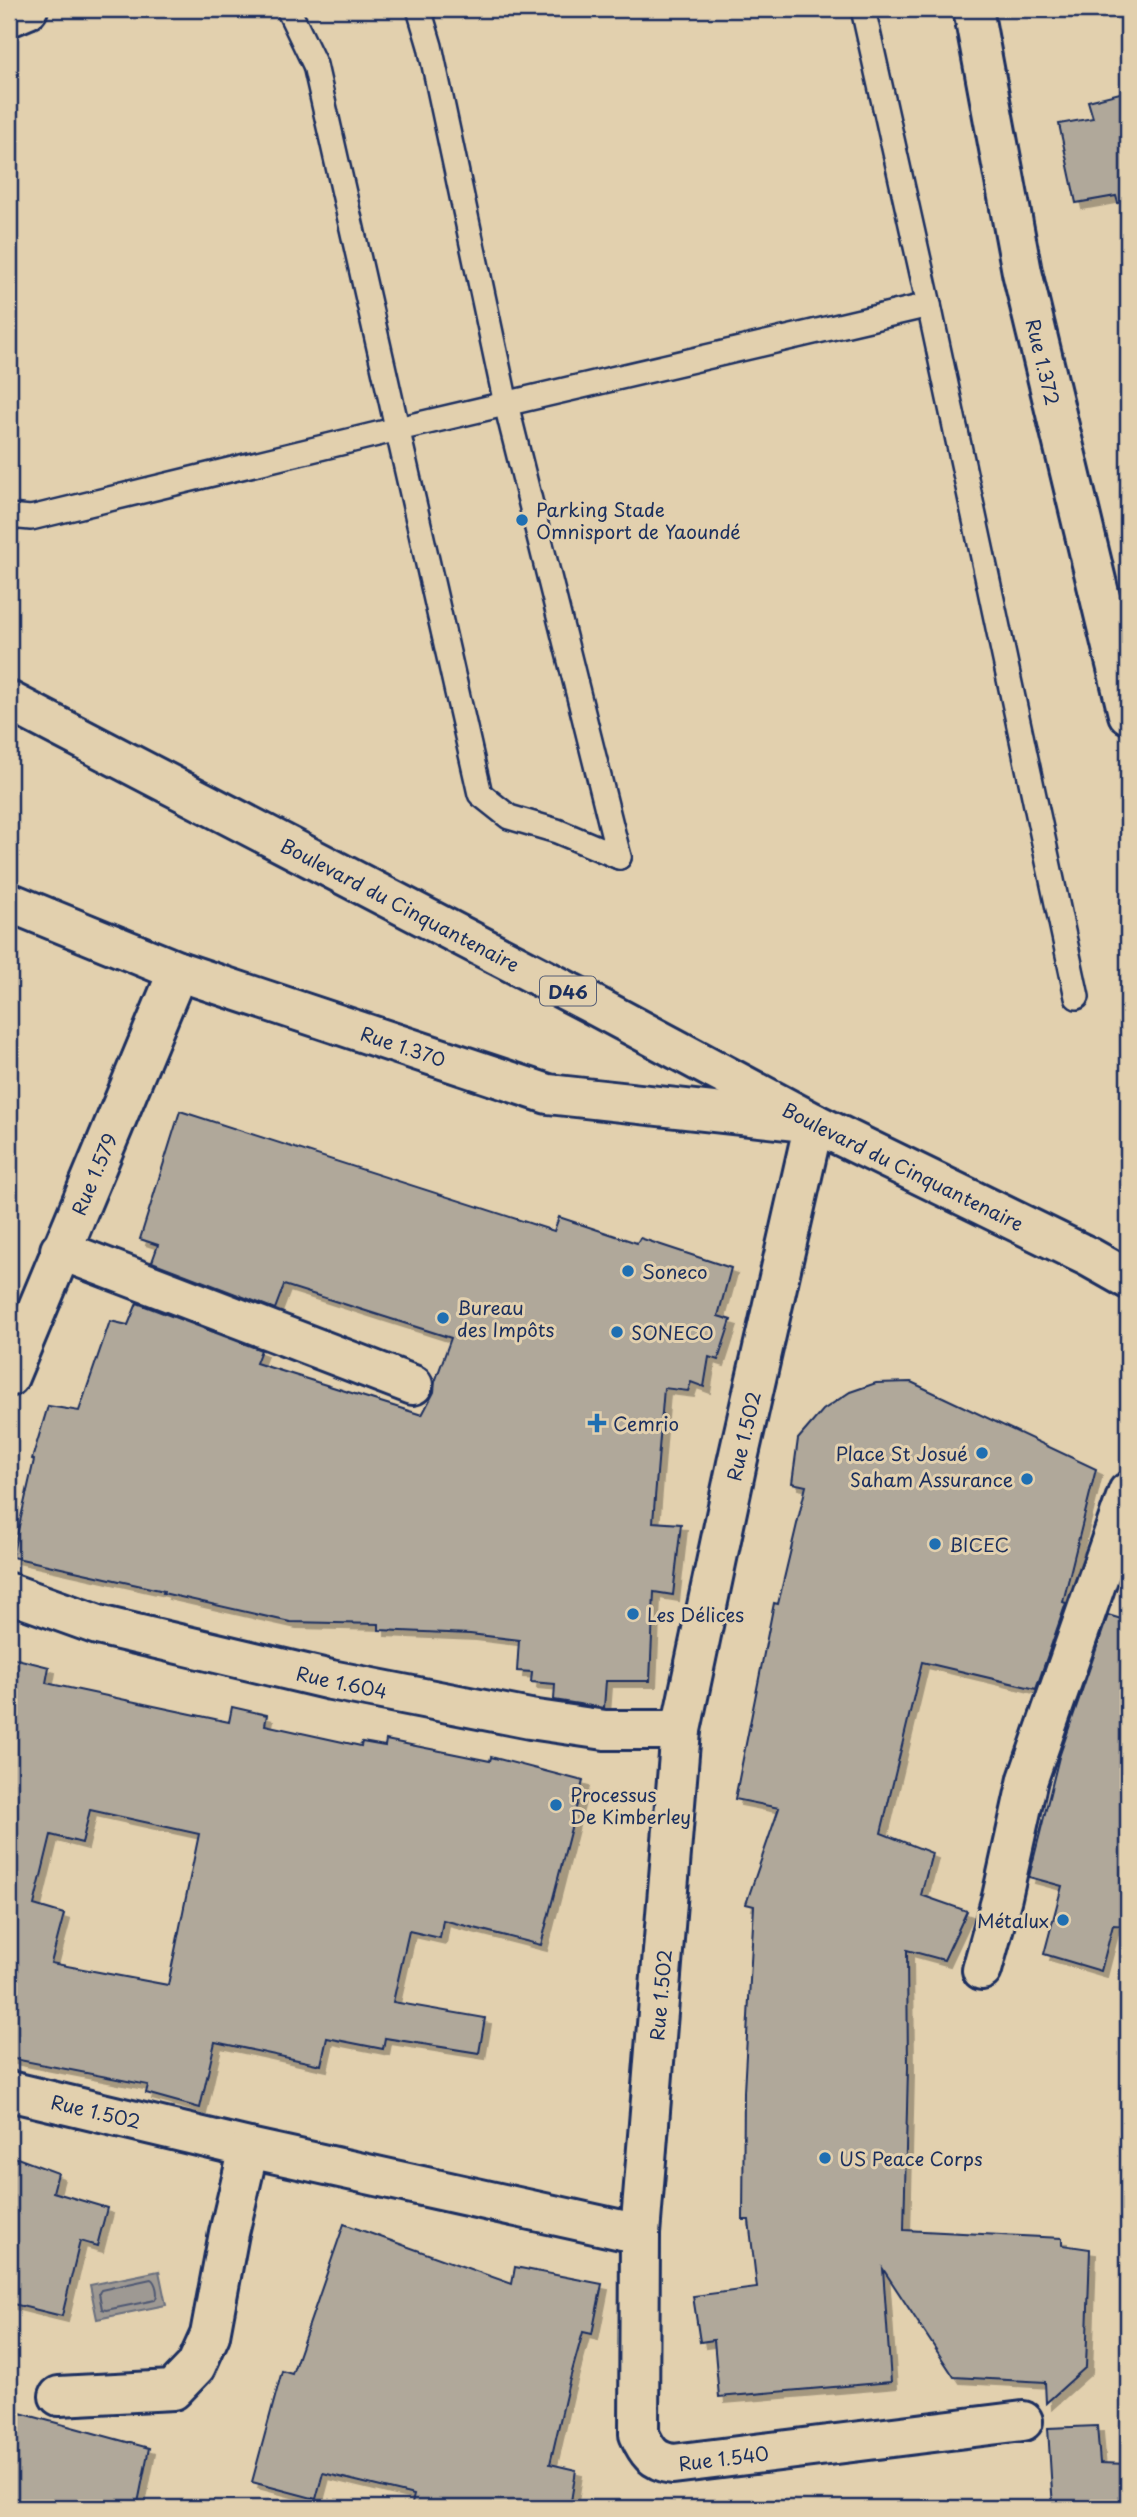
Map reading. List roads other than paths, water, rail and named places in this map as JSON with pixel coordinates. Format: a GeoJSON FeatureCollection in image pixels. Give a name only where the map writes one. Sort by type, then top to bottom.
{"type":"FeatureCollection","features":[{"type":"Feature","properties":{"kind":"street"},"geometry":{"type":"LineString","coordinates":[[9,17],[28,9]]}},
{"type":"Feature","properties":{"kind":"street","name":"Rue 1.372"},"geometry":{"type":"LineString","coordinates":[[973,9],[1022,272],[1128,714]]}},
{"type":"Feature","properties":{"kind":"street","name":"Boulevard du Cinquantenaire"},"geometry":{"type":"LineString","coordinates":[[9,701],[590,1003],[814,1123],[1089,1257],[1128,1279]]}},
{"type":"Feature","properties":{"kind":"street","name":"Rue 1.370"},"geometry":{"type":"LineString","coordinates":[[9,902],[178,971],[548,1094],[814,1123]]}},
{"type":"Feature","properties":{"kind":"street","name":"Rue 1.579"},"geometry":{"type":"LineString","coordinates":[[9,1377],[178,971]]}},
{"type":"Feature","properties":{"kind":"street","name":"Rue 1.502"},"geometry":{"type":"LineString","coordinates":[[9,2091],[640,2234],[681,1730],[737,1464],[814,1123]]}},
{"type":"Feature","properties":{"kind":"street"},"geometry":{"type":"LineString","coordinates":[[60,1250],[413,1385]]}},
{"type":"Feature","properties":{"kind":"street"},"geometry":{"type":"LineString","coordinates":[[982,1970],[1002,1897],[1028,1779],[1128,1492]]}},
{"type":"Feature","properties":{"kind":"street","name":"Rue 1.604"},"geometry":{"type":"LineString","coordinates":[[9,1592],[97,1625],[331,1680],[530,1719],[605,1730],[681,1730]]}},
{"type":"Feature","properties":{"kind":"street"},"geometry":{"type":"LineString","coordinates":[[58,2396],[173,2390],[196,2366],[210,2335],[229,2233],[249,2147]]}},
{"type":"Feature","properties":{"kind":"street","name":"Rue 1.540"},"geometry":{"type":"LineString","coordinates":[[640,2234],[639,2434],[646,2451],[660,2462],[673,2464],[1023,2421]]}},
{"type":"Feature","properties":{"kind":"lane"},"geometry":{"type":"LineString","coordinates":[[288,9],[315,65],[480,794],[509,817],[557,831],[619,857],[506,404],[430,46],[419,9]]}},
{"type":"Feature","properties":{"kind":"lane"},"geometry":{"type":"LineString","coordinates":[[863,9],[1077,997]]}},
{"type":"Feature","properties":{"kind":"lane"},"geometry":{"type":"LineString","coordinates":[[9,516],[31,518],[929,305]]}},
{"type":"Feature","properties":{"kind":"water"},"geometry":{"type":"Polygon","coordinates":[[[159,2271],[166,2305],[97,2319],[90,2285],[159,2271]]]}},
{"type":"Feature","properties":{"kind":"place","name":"Parking Stade Omnisport de Yaoundé"},"geometry":{"type":"Point","coordinates":[522,520]}},
{"type":"Feature","properties":{"kind":"place","name":"Soneco"},"geometry":{"type":"Point","coordinates":[628,1271]}},
{"type":"Feature","properties":{"kind":"place","name":"Bureau des Impôts"},"geometry":{"type":"Point","coordinates":[443,1318]}},
{"type":"Feature","properties":{"kind":"place","name":"SONECO"},"geometry":{"type":"Point","coordinates":[617,1332]}},
{"type":"Feature","properties":{"kind":"place","name":"Cemrio"},"geometry":{"type":"Point","coordinates":[597,1423]}},
{"type":"Feature","properties":{"kind":"place","name":"Place St Josué"},"geometry":{"type":"Point","coordinates":[982,1453]}},
{"type":"Feature","properties":{"kind":"place","name":"Saham Assurance"},"geometry":{"type":"Point","coordinates":[1027,1479]}},
{"type":"Feature","properties":{"kind":"place","name":"BICEC"},"geometry":{"type":"Point","coordinates":[935,1544]}},
{"type":"Feature","properties":{"kind":"place","name":"Les Délices"},"geometry":{"type":"Point","coordinates":[633,1614]}},
{"type":"Feature","properties":{"kind":"place","name":"Processus De Kimberley"},"geometry":{"type":"Point","coordinates":[556,1805]}},
{"type":"Feature","properties":{"kind":"place","name":"Métalux"},"geometry":{"type":"Point","coordinates":[1063,1920]}},
{"type":"Feature","properties":{"kind":"place","name":"US Peace Corps"},"geometry":{"type":"Point","coordinates":[825,2158]}}]}
